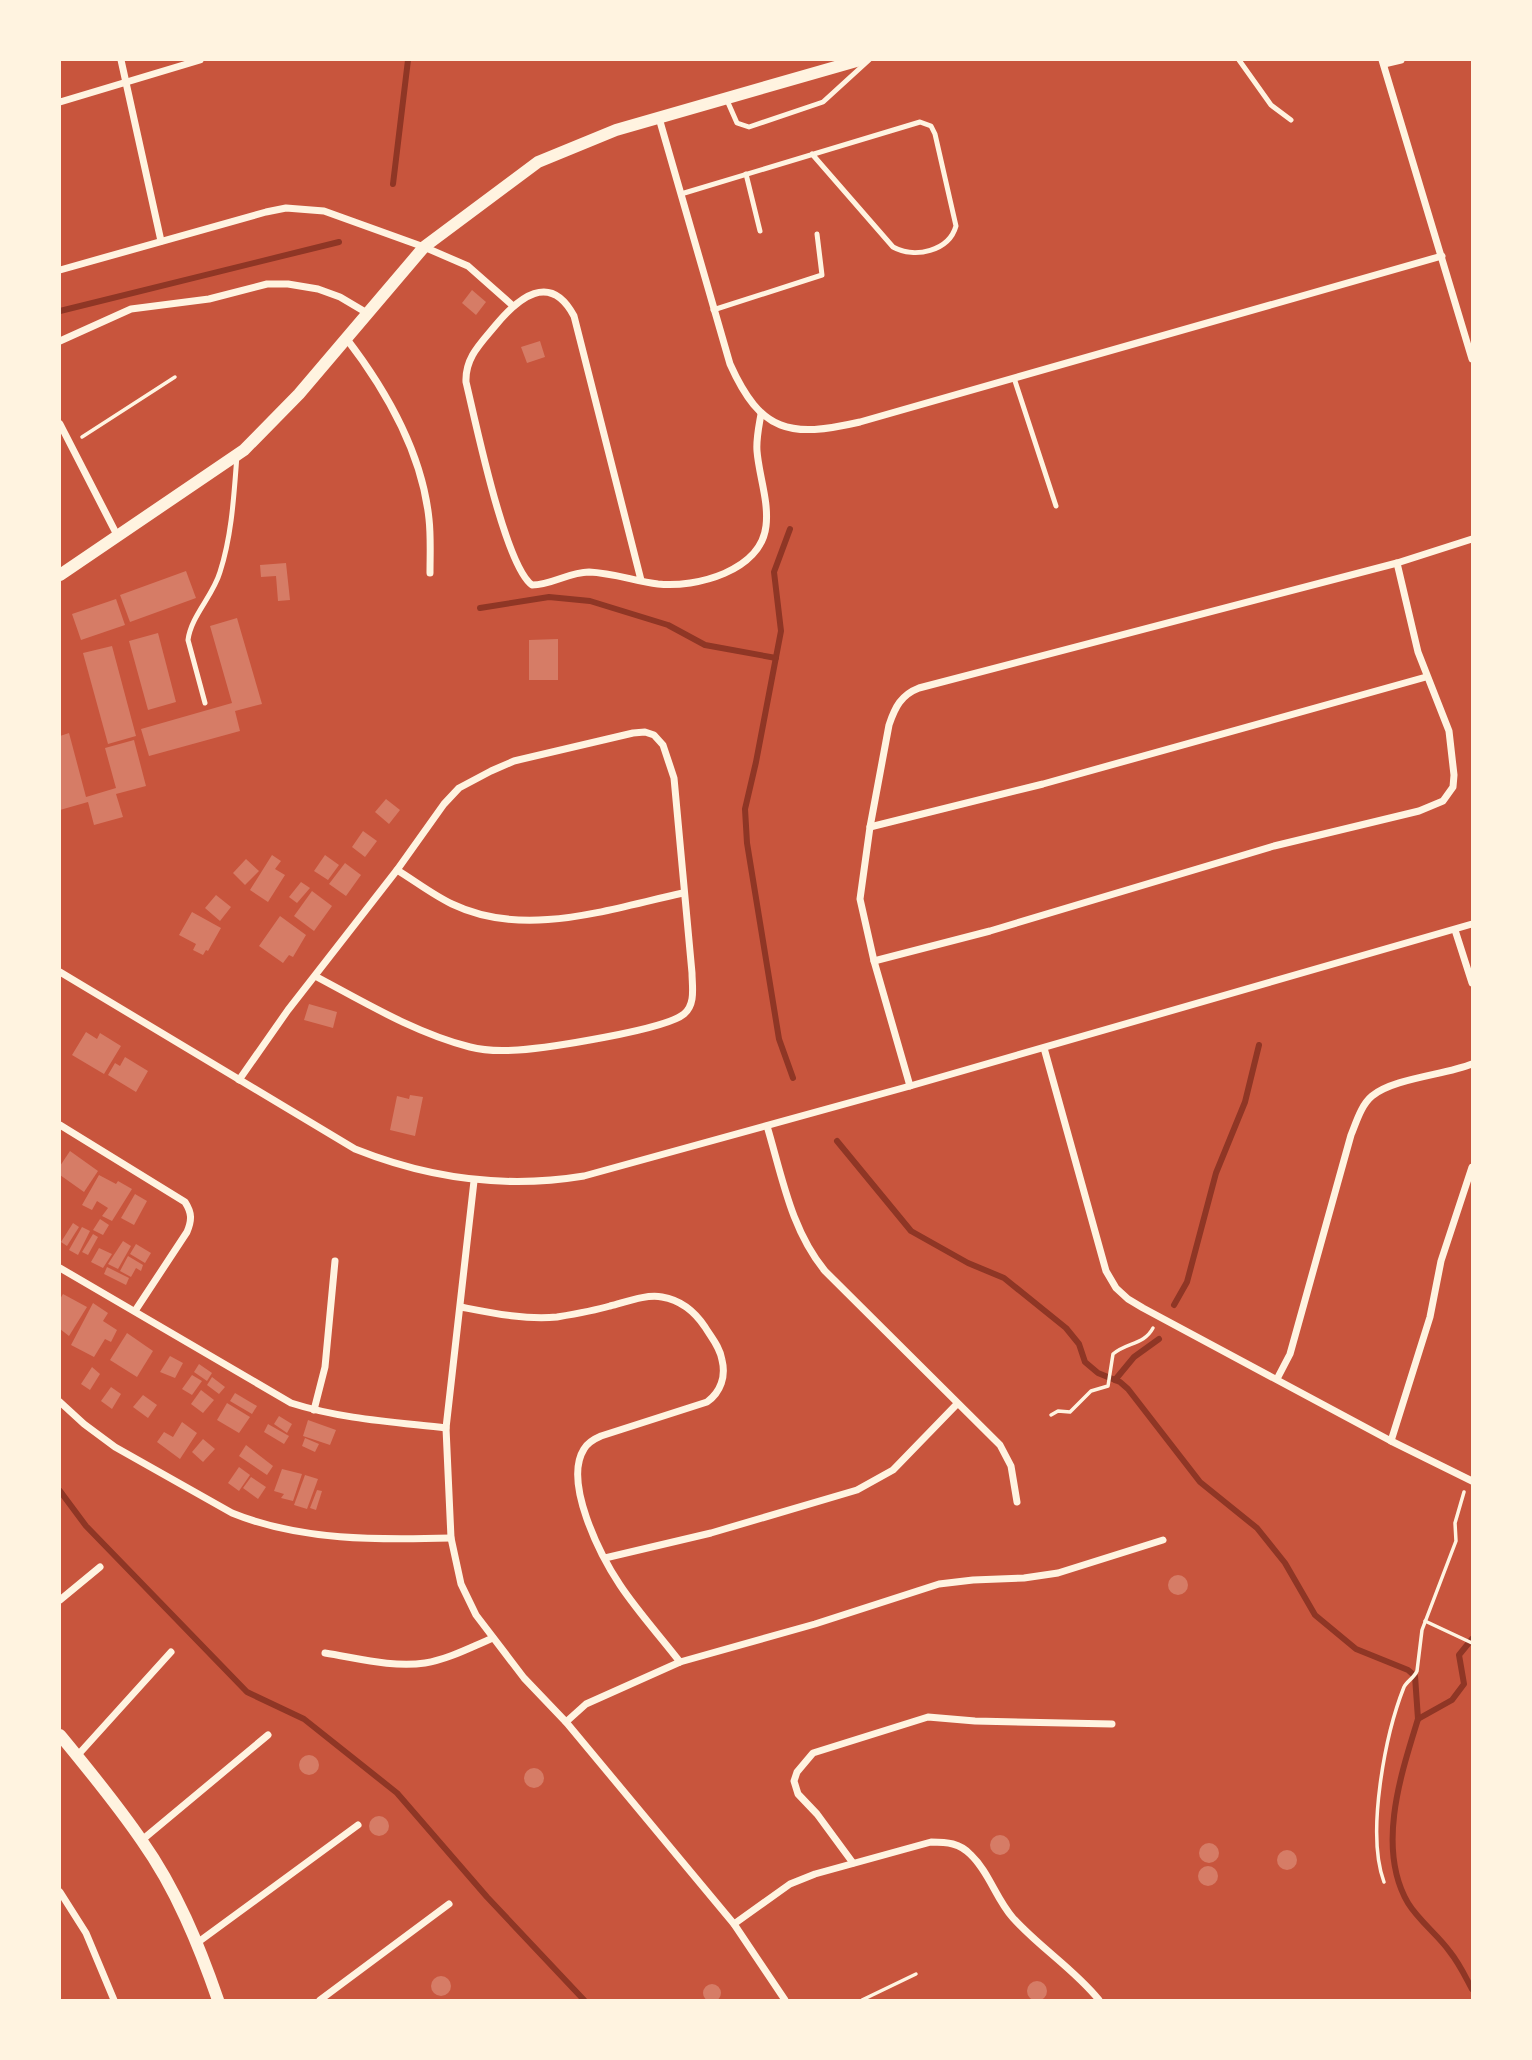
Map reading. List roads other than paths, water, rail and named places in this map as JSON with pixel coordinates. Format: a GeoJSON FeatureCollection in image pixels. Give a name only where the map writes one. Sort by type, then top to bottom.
{"type":"FeatureCollection","features":[{"type":"Feature","properties":{"kind":"street"},"geometry":{"type":"LineString","coordinates":[[121,60],[160,241]]}},
{"type":"Feature","properties":{"kind":"street"},"geometry":{"type":"LineString","coordinates":[[60,102],[200,60]]}},
{"type":"Feature","properties":{"kind":"street"},"geometry":{"type":"LineString","coordinates":[[60,575],[258,438],[424,247],[538,162],[616,130],[860,60]]}},
{"type":"Feature","properties":{"kind":"street"},"geometry":{"type":"LineString","coordinates":[[1401,60],[1383,62],[1472,359]]}},
{"type":"Feature","properties":{"kind":"street"},"geometry":{"type":"LineString","coordinates":[[659,118],[730,364],[741,388],[761,414],[790,429],[827,429],[1441,256]]}},
{"type":"Feature","properties":{"kind":"street"},"geometry":{"type":"LineString","coordinates":[[60,270],[266,212],[303,208],[350,219],[468,266],[512,306]]}},
{"type":"Feature","properties":{"kind":"street"},"geometry":{"type":"LineString","coordinates":[[60,341],[131,309],[209,299],[267,284],[318,289],[340,297],[368,313]]}},
{"type":"Feature","properties":{"kind":"street"},"geometry":{"type":"LineString","coordinates":[[641,580],[574,316],[562,298],[544,293],[532,294],[512,306],[474,350],[466,370],[470,397],[499,516],[525,578],[532,585],[591,572],[641,580],[674,585],[735,568],[759,548],[766,525],[757,450],[761,414]]}},
{"type":"Feature","properties":{"kind":"street"},"geometry":{"type":"LineString","coordinates":[[346,338],[373,372],[414,455],[429,518],[430,573]]}},
{"type":"Feature","properties":{"kind":"street"},"geometry":{"type":"LineString","coordinates":[[60,424],[117,535]]}},
{"type":"Feature","properties":{"kind":"street"},"geometry":{"type":"LineString","coordinates":[[910,1086],[874,961],[860,899],[889,724],[894,709],[909,692],[1397,563],[1472,540]]}},
{"type":"Feature","properties":{"kind":"street"},"geometry":{"type":"LineString","coordinates":[[874,961],[990,931],[1274,846],[1433,806],[1448,797],[1453,788],[1454,775],[1449,731],[1444,713],[1426,677],[1397,563]]}},
{"type":"Feature","properties":{"kind":"street"},"geometry":{"type":"LineString","coordinates":[[870,827],[1043,784],[1426,677]]}},
{"type":"Feature","properties":{"kind":"street"},"geometry":{"type":"LineString","coordinates":[[239,1080],[288,1010],[397,870],[444,804],[459,788],[514,761],[541,753],[645,732],[654,735],[663,745],[674,778],[692,973],[693,996],[684,1015],[647,1028],[559,1045],[519,1050],[489,1050],[470,1047],[434,1035],[315,976]]}},
{"type":"Feature","properties":{"kind":"street"},"geometry":{"type":"LineString","coordinates":[[397,870],[451,904],[475,913],[535,922],[683,893]]}},
{"type":"Feature","properties":{"kind":"street"},"geometry":{"type":"LineString","coordinates":[[60,972],[355,1149],[394,1164],[474,1181],[523,1183],[584,1176],[1044,1048],[1472,924]]}},
{"type":"Feature","properties":{"kind":"street"},"geometry":{"type":"LineString","coordinates":[[1455,930],[1472,983]]}},
{"type":"Feature","properties":{"kind":"street"},"geometry":{"type":"LineString","coordinates":[[1044,1048],[1106,1271],[1116,1288],[1128,1299],[1159,1317],[1391,1441],[1471,1480]]}},
{"type":"Feature","properties":{"kind":"street"},"geometry":{"type":"LineString","coordinates":[[1277,1379],[1290,1354],[1351,1135],[1366,1103],[1381,1090],[1397,1084],[1472,1064]]}},
{"type":"Feature","properties":{"kind":"street"},"geometry":{"type":"LineString","coordinates":[[60,1125],[185,1202],[192,1216],[187,1232],[135,1311]]}},
{"type":"Feature","properties":{"kind":"street"},"geometry":{"type":"LineString","coordinates":[[767,1126],[795,1218],[812,1255],[1000,1445],[1007,1456],[1014,1478],[1017,1502]]}},
{"type":"Feature","properties":{"kind":"street"},"geometry":{"type":"LineString","coordinates":[[1391,1441],[1430,1317],[1441,1261],[1472,1167]]}},
{"type":"Feature","properties":{"kind":"street"},"geometry":{"type":"LineString","coordinates":[[474,1181],[446,1428],[451,1538],[461,1584],[476,1615],[524,1678],[566,1722],[734,1924],[786,2000]]}},
{"type":"Feature","properties":{"kind":"street"},"geometry":{"type":"LineString","coordinates":[[314,1410],[325,1367],[335,1261]]}},
{"type":"Feature","properties":{"kind":"street"},"geometry":{"type":"LineString","coordinates":[[60,1268],[277,1397],[314,1410],[446,1428]]}},
{"type":"Feature","properties":{"kind":"street"},"geometry":{"type":"LineString","coordinates":[[461,1307],[497,1314],[557,1317],[660,1296],[690,1309],[700,1319],[718,1348],[723,1360],[723,1375],[720,1389],[715,1396],[708,1402],[589,1442],[583,1450],[577,1472],[580,1493],[595,1538],[605,1558],[620,1584],[680,1662]]}},
{"type":"Feature","properties":{"kind":"street"},"geometry":{"type":"LineString","coordinates":[[60,1402],[115,1447],[232,1513],[253,1521],[317,1535],[386,1539],[451,1538]]}},
{"type":"Feature","properties":{"kind":"street"},"geometry":{"type":"LineString","coordinates":[[605,1558],[711,1533],[857,1490],[893,1470],[957,1404]]}},
{"type":"Feature","properties":{"kind":"street"},"geometry":{"type":"LineString","coordinates":[[566,1722],[586,1704],[680,1662],[861,1610],[939,1584],[1058,1573],[1163,1540]]}},
{"type":"Feature","properties":{"kind":"street"},"geometry":{"type":"LineString","coordinates":[[60,1600],[100,1567]]}},
{"type":"Feature","properties":{"kind":"street"},"geometry":{"type":"LineString","coordinates":[[326,1653],[384,1663],[424,1663],[447,1657],[493,1637]]}},
{"type":"Feature","properties":{"kind":"street"},"geometry":{"type":"LineString","coordinates":[[77,1756],[170,1652]]}},
{"type":"Feature","properties":{"kind":"street"},"geometry":{"type":"LineString","coordinates":[[853,1864],[817,1814],[798,1794],[794,1781],[797,1772],[813,1753],[928,1717],[975,1721],[1112,1724]]}},
{"type":"Feature","properties":{"kind":"street"},"geometry":{"type":"LineString","coordinates":[[60,1735],[142,1840],[173,1893],[197,1943],[218,2000]]}},
{"type":"Feature","properties":{"kind":"street"},"geometry":{"type":"LineString","coordinates":[[142,1840],[268,1735]]}},
{"type":"Feature","properties":{"kind":"street"},"geometry":{"type":"LineString","coordinates":[[197,1943],[358,1825]]}},
{"type":"Feature","properties":{"kind":"street"},"geometry":{"type":"LineString","coordinates":[[734,1924],[790,1884],[815,1874],[931,1842],[948,1842],[972,1855],[1010,1915],[1031,1937],[1082,1980],[1099,2000]]}},
{"type":"Feature","properties":{"kind":"street"},"geometry":{"type":"LineString","coordinates":[[60,1892],[86,1933],[114,2000]]}},
{"type":"Feature","properties":{"kind":"street"},"geometry":{"type":"LineString","coordinates":[[320,2000],[449,1904]]}},
{"type":"Feature","properties":{"kind":"lane"},"geometry":{"type":"LineString","coordinates":[[726,99],[737,123],[749,127],[823,102],[869,60]]}},
{"type":"Feature","properties":{"kind":"lane"},"geometry":{"type":"LineString","coordinates":[[1239,60],[1271,104],[1291,120]]}},
{"type":"Feature","properties":{"kind":"lane"},"geometry":{"type":"LineString","coordinates":[[681,194],[811,154],[914,123],[927,123],[931,126],[956,226],[954,235],[944,245],[914,253],[904,253],[893,247],[811,154]]}},
{"type":"Feature","properties":{"kind":"lane"},"geometry":{"type":"LineString","coordinates":[[746,174],[760,231]]}},
{"type":"Feature","properties":{"kind":"lane"},"geometry":{"type":"LineString","coordinates":[[713,310],[822,275],[824,271],[817,234]]}},
{"type":"Feature","properties":{"kind":"lane"},"geometry":{"type":"LineString","coordinates":[[1014,378],[1056,506]]}},
{"type":"Feature","properties":{"kind":"lane"},"geometry":{"type":"LineString","coordinates":[[205,702],[188,640],[189,632],[212,594],[220,574],[228,542],[237,455]]}},
{"type":"Feature","properties":{"kind":"waterway"},"geometry":{"type":"LineString","coordinates":[[393,184],[408,60]]}},
{"type":"Feature","properties":{"kind":"waterway"},"geometry":{"type":"LineString","coordinates":[[60,311],[339,242]]}},
{"type":"Feature","properties":{"kind":"waterway"},"geometry":{"type":"LineString","coordinates":[[790,529],[774,572],[781,631],[745,809],[747,843],[779,1039],[793,1078]]}},
{"type":"Feature","properties":{"kind":"waterway"},"geometry":{"type":"LineString","coordinates":[[480,608],[549,597],[590,601],[668,625],[705,645],[776,658]]}},
{"type":"Feature","properties":{"kind":"waterway"},"geometry":{"type":"LineString","coordinates":[[1174,1305],[1187,1282],[1216,1173],[1245,1102],[1259,1045]]}},
{"type":"Feature","properties":{"kind":"waterway"},"geometry":{"type":"LineString","coordinates":[[837,1141],[911,1231],[968,1263],[1004,1278],[1066,1328],[1079,1344],[1085,1362],[1098,1373],[1120,1382],[1128,1389],[1200,1482],[1257,1528],[1285,1563],[1315,1615],[1356,1649],[1408,1670],[1415,1676],[1418,1719]]}},
{"type":"Feature","properties":{"kind":"waterway"},"geometry":{"type":"LineString","coordinates":[[1115,1380],[1134,1357],[1159,1339]]}},
{"type":"Feature","properties":{"kind":"waterway"},"geometry":{"type":"LineString","coordinates":[[60,1491],[86,1526],[247,1692],[304,1719],[397,1793],[487,1897],[584,2000]]}},
{"type":"Feature","properties":{"kind":"waterway"},"geometry":{"type":"LineString","coordinates":[[1472,1639],[1459,1655],[1464,1684],[1452,1700],[1418,1719],[1399,1787],[1393,1835],[1399,1882],[1408,1903],[1453,1956],[1472,1989]]}}]}
